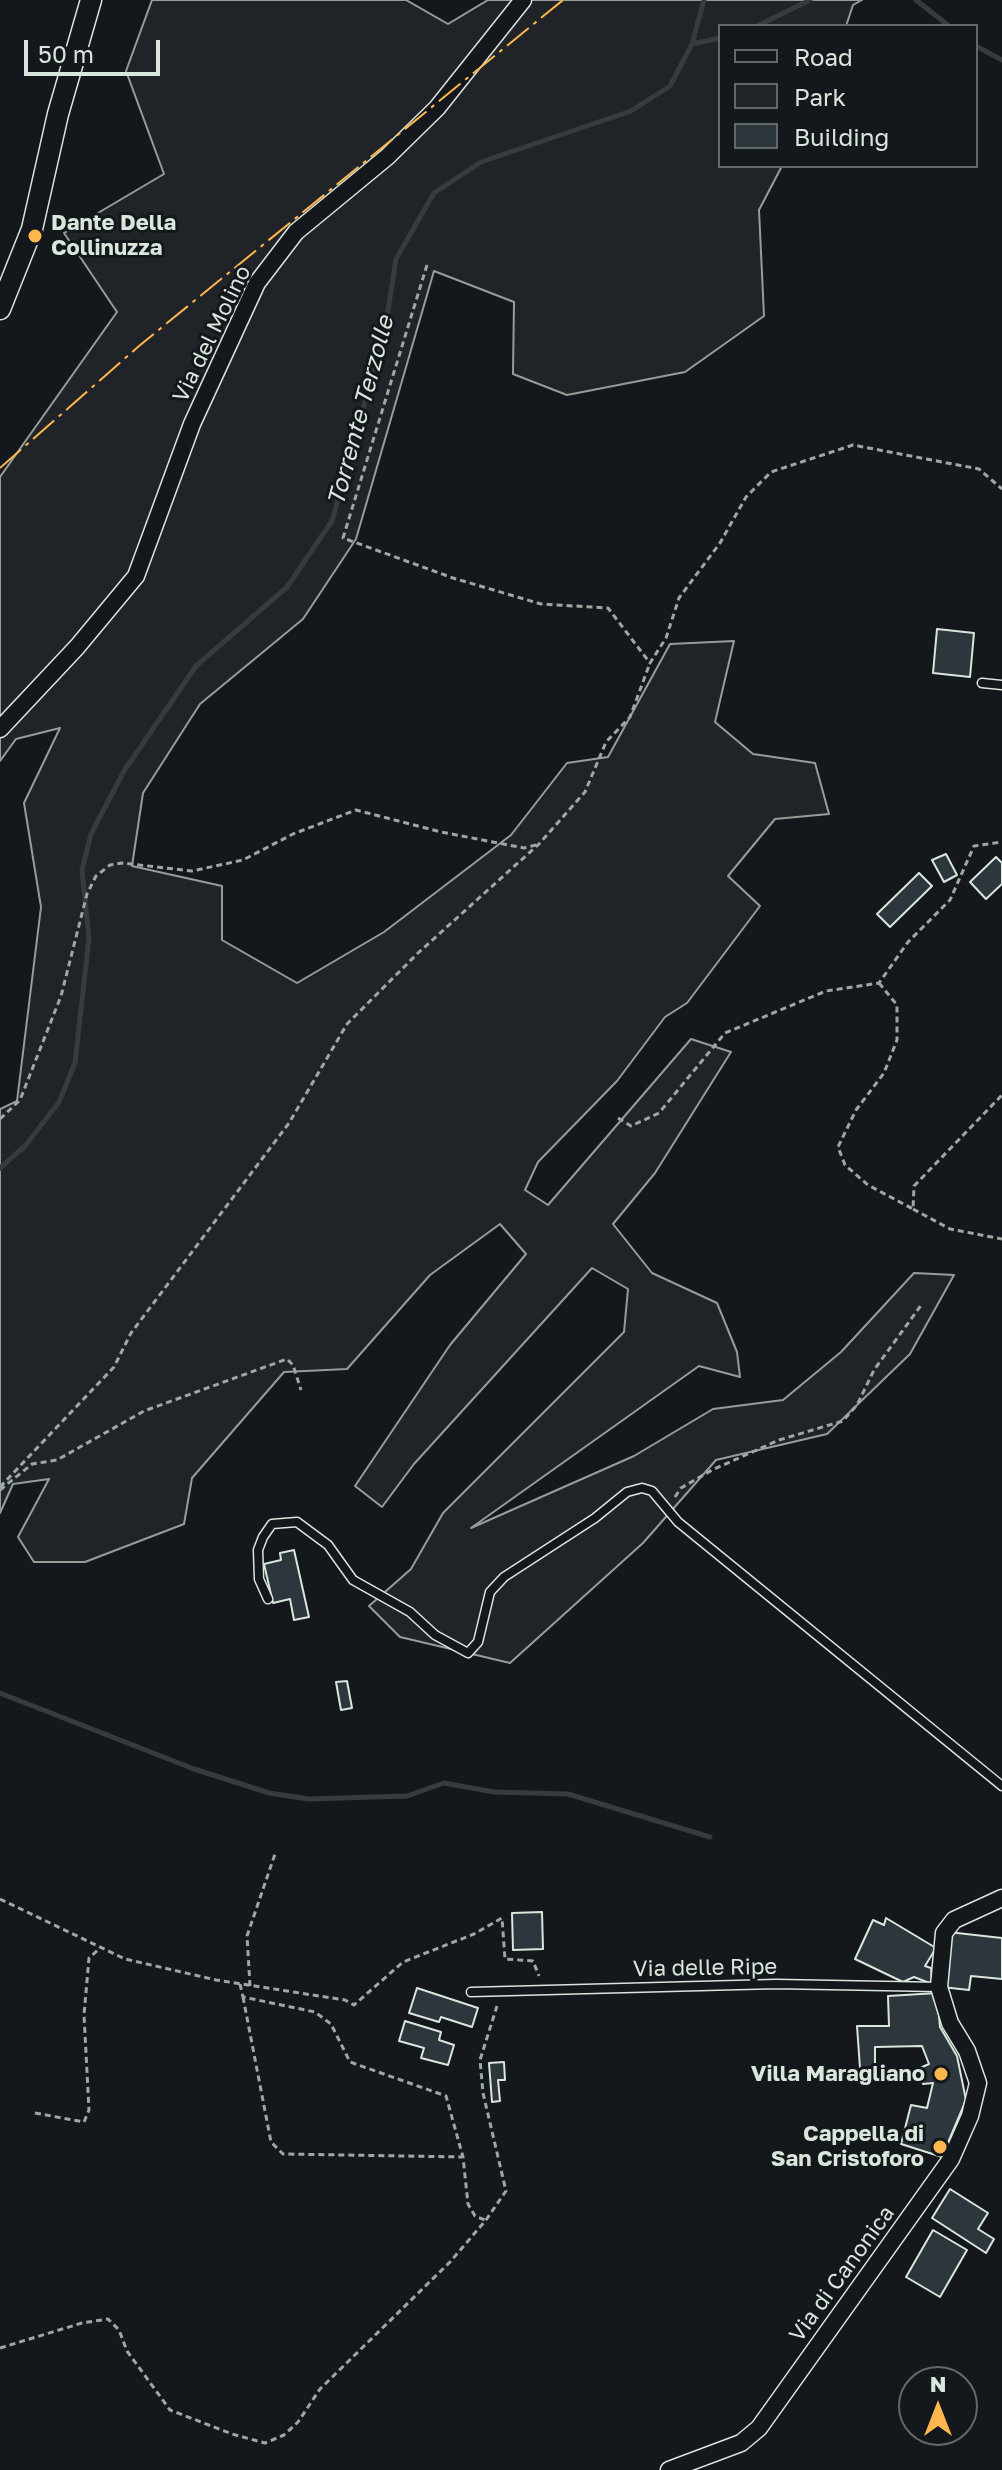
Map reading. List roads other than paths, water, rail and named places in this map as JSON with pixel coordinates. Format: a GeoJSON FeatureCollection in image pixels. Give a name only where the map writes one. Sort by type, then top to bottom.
{"type":"FeatureCollection","features":[{"type":"Feature","properties":{"kind":"street"},"geometry":{"type":"LineString","coordinates":[[0,309],[32,229],[58,114],[91,0]]}},
{"type":"Feature","properties":{"kind":"street","name":"Via del Molino"},"geometry":{"type":"LineString","coordinates":[[0,729],[77,647],[136,576],[192,424],[257,283],[296,232],[387,157],[437,108],[523,0]]}},
{"type":"Feature","properties":{"kind":"street","name":"Via di Canonica"},"geometry":{"type":"LineString","coordinates":[[669,2470],[741,2443],[759,2428],[951,2159],[970,2116],[978,2083],[967,2051],[950,2023],[939,1987],[944,1933],[954,1920],[1002,1898]]}},
{"type":"Feature","properties":{"kind":"lane"},"geometry":{"type":"LineString","coordinates":[[982,683],[1002,685]]}},
{"type":"Feature","properties":{"kind":"lane"},"geometry":{"type":"LineString","coordinates":[[268,1599],[259,1579],[258,1550],[272,1524],[297,1522],[328,1545],[353,1580],[410,1612],[435,1635],[468,1653],[478,1642],[490,1592],[504,1577],[595,1518],[627,1492],[642,1488],[652,1491],[678,1522],[1002,1786]]}},
{"type":"Feature","properties":{"kind":"lane","name":"Via delle Ripe"},"geometry":{"type":"LineString","coordinates":[[471,1992],[776,1984],[939,1987]]}},
{"type":"Feature","properties":{"kind":"waterway","name":"Torrente Terzolle"},"geometry":{"type":"LineString","coordinates":[[0,1168],[25,1146],[59,1102],[75,1063],[89,938],[82,870],[91,834],[124,771],[196,666],[287,587],[332,521],[385,330],[396,259],[434,193],[481,162],[631,111],[670,86],[692,44],[704,0]]}},
{"type":"Feature","properties":{"kind":"waterway"},"geometry":{"type":"LineString","coordinates":[[761,24],[810,0]]}},
{"type":"Feature","properties":{"kind":"waterway"},"geometry":{"type":"LineString","coordinates":[[916,0],[946,24]]}},
{"type":"Feature","properties":{"kind":"waterway"},"geometry":{"type":"LineString","coordinates":[[692,44],[718,38]]}},
{"type":"Feature","properties":{"kind":"waterway"},"geometry":{"type":"LineString","coordinates":[[978,47],[1002,60]]}},
{"type":"Feature","properties":{"kind":"waterway"},"geometry":{"type":"LineString","coordinates":[[0,1693],[194,1769],[269,1793],[309,1799],[407,1796],[444,1783],[494,1792],[568,1794],[710,1837]]}},
{"type":"Feature","properties":{"kind":"place","name":"Dante Della Collinuzza"},"geometry":{"type":"Point","coordinates":[35,236]}},
{"type":"Feature","properties":{"kind":"place","name":"Villa Maragliano"},"geometry":{"type":"Point","coordinates":[941,2074]}},
{"type":"Feature","properties":{"kind":"place","name":"Cappella di San Cristoforo"},"geometry":{"type":"Point","coordinates":[940,2147]}}]}
